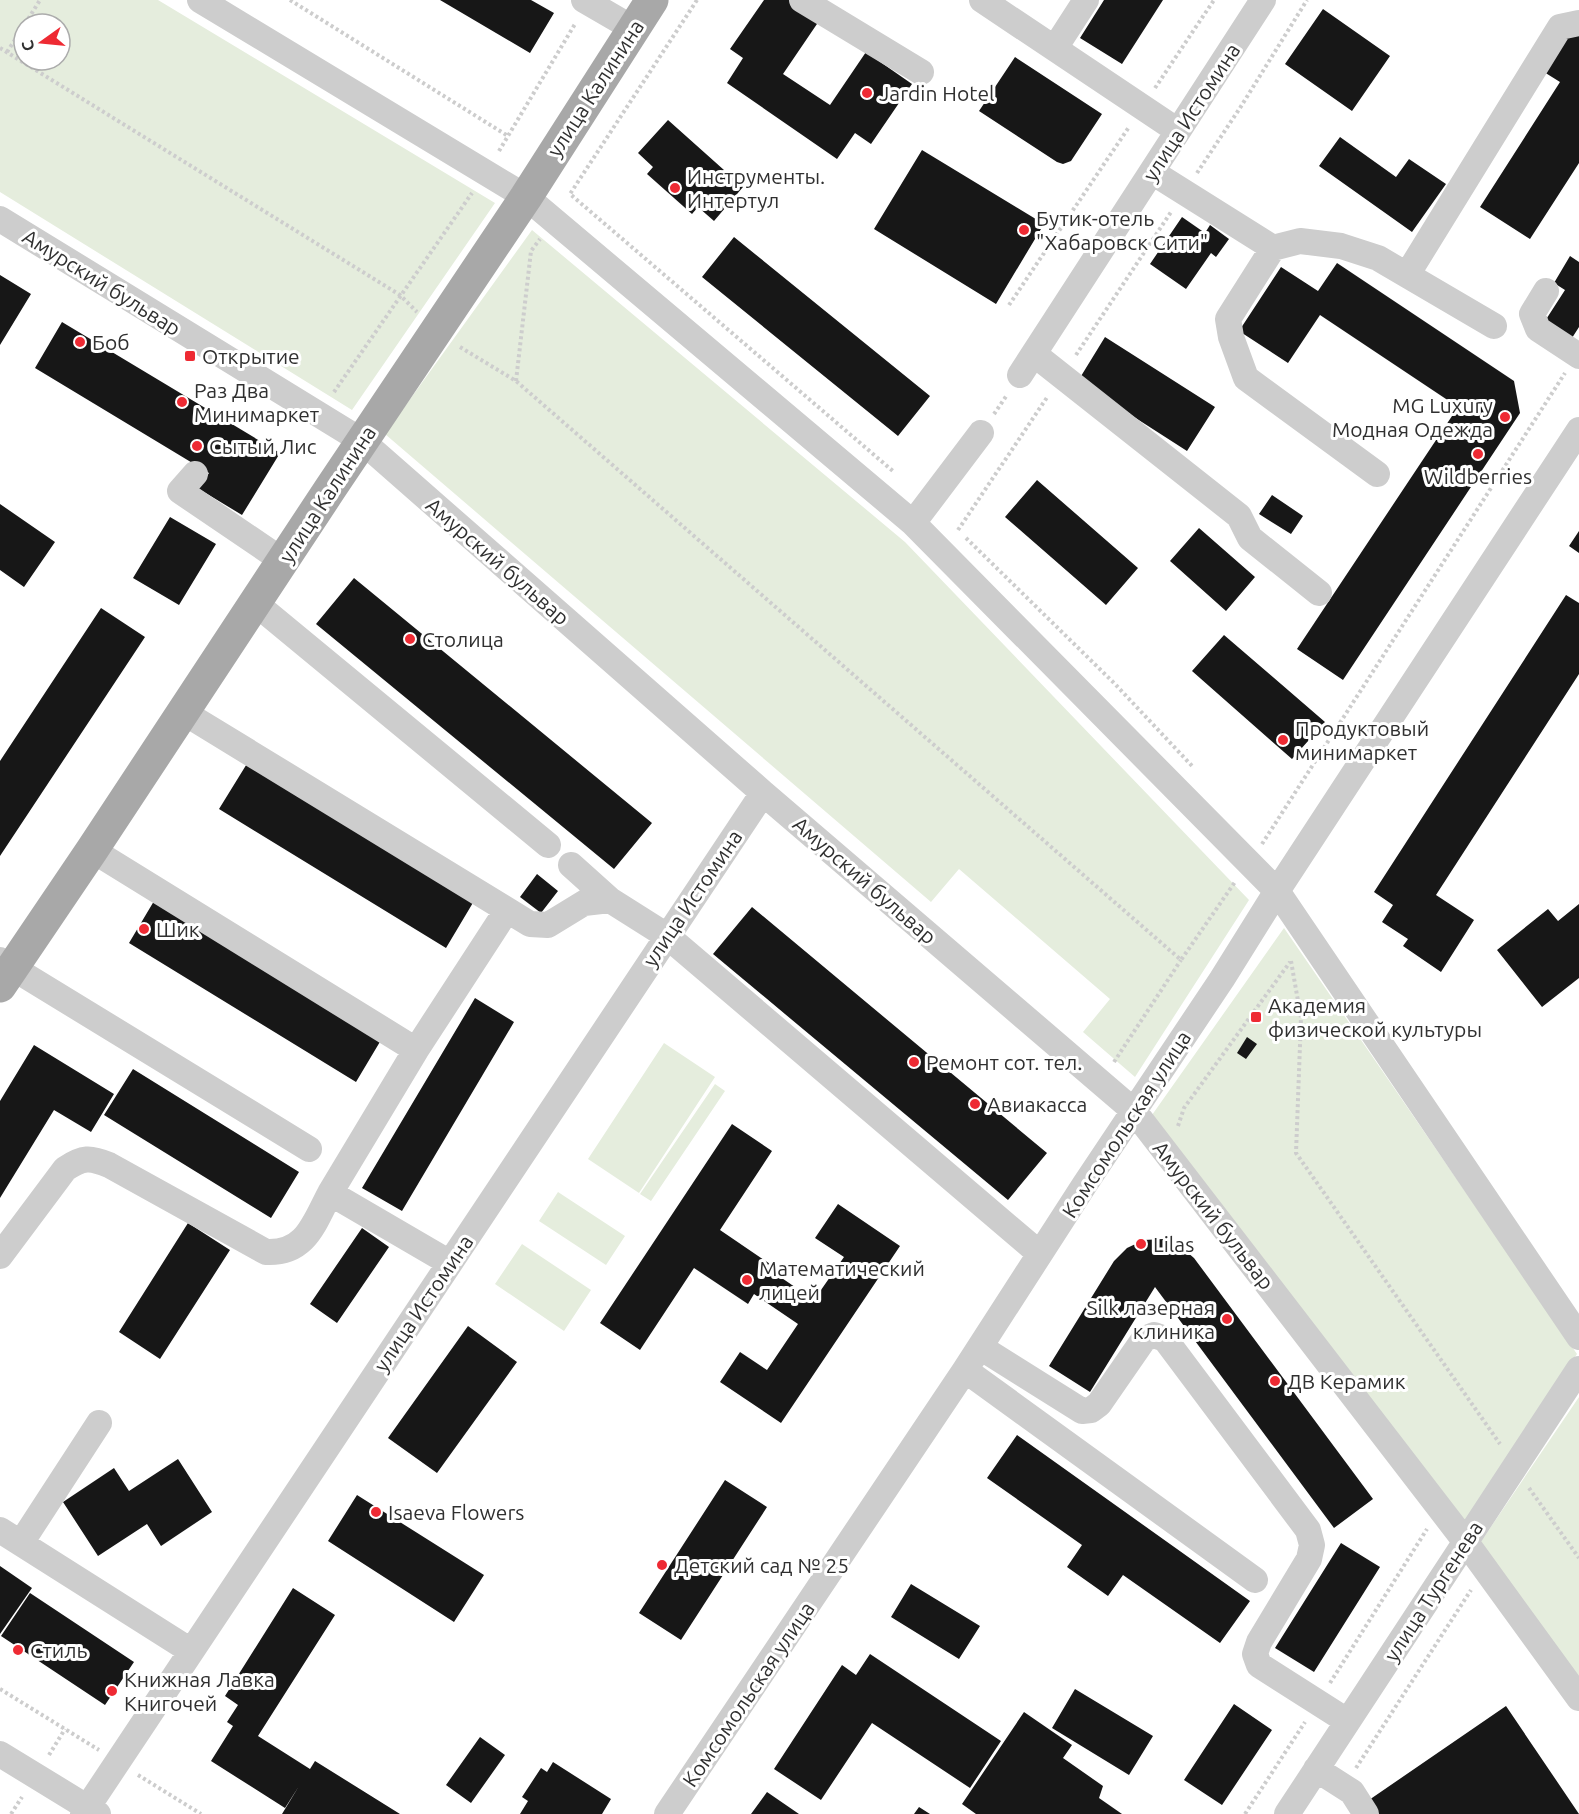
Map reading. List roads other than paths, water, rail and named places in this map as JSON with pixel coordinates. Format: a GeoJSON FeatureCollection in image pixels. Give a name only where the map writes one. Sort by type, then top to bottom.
{"type":"FeatureCollection","features":[{"type":"Feature","properties":{"kind":"main road","name":"улица Калинина"},"geometry":{"type":"LineString","coordinates":[[4,971],[92,850],[526,196],[652,0]]}},
{"type":"Feature","properties":{"kind":"street"},"geometry":{"type":"LineString","coordinates":[[200,0],[526,196],[913,523],[1277,891],[1579,1337]]}},
{"type":"Feature","properties":{"kind":"street"},"geometry":{"type":"LineString","coordinates":[[802,0],[921,72]]}},
{"type":"Feature","properties":{"kind":"street"},"geometry":{"type":"LineString","coordinates":[[982,0],[1178,131]]}},
{"type":"Feature","properties":{"kind":"street"},"geometry":{"type":"LineString","coordinates":[[1054,48],[1086,0]]}},
{"type":"Feature","properties":{"kind":"street","name":"улица Истомина"},"geometry":{"type":"LineString","coordinates":[[1020,375],[1263,0]]}},
{"type":"Feature","properties":{"kind":"street"},"geometry":{"type":"LineString","coordinates":[[586,1],[633,29]]}},
{"type":"Feature","properties":{"kind":"street"},"geometry":{"type":"LineString","coordinates":[[1407,275],[1560,27],[1579,23]]}},
{"type":"Feature","properties":{"kind":"street"},"geometry":{"type":"LineString","coordinates":[[1152,172],[1273,248]]}},
{"type":"Feature","properties":{"kind":"street","name":"Амурский бульвар"},"geometry":{"type":"LineString","coordinates":[[0,219],[362,441],[763,793],[1134,1111],[1466,1541],[1579,1698]]}},
{"type":"Feature","properties":{"kind":"street"},"geometry":{"type":"LineString","coordinates":[[1377,474],[1246,378],[1231,337],[1228,319],[1273,248],[1300,241],[1341,246],[1378,258],[1494,326]]}},
{"type":"Feature","properties":{"kind":"street"},"geometry":{"type":"LineString","coordinates":[[1546,291],[1532,314],[1538,328],[1578,355]]}},
{"type":"Feature","properties":{"kind":"street"},"geometry":{"type":"LineString","coordinates":[[1034,354],[1239,516],[1250,538],[1319,593]]}},
{"type":"Feature","properties":{"kind":"street","name":"Комсомольская улица"},"geometry":{"type":"LineString","coordinates":[[667,1814],[965,1370],[1579,430]]}},
{"type":"Feature","properties":{"kind":"street"},"geometry":{"type":"LineString","coordinates":[[913,523],[981,433]]}},
{"type":"Feature","properties":{"kind":"street"},"geometry":{"type":"LineString","coordinates":[[195,474],[180,491],[283,561]]}},
{"type":"Feature","properties":{"kind":"street"},"geometry":{"type":"LineString","coordinates":[[255,603],[548,845]]}},
{"type":"Feature","properties":{"kind":"street"},"geometry":{"type":"LineString","coordinates":[[183,712],[530,924],[548,925],[584,903],[610,900]]}},
{"type":"Feature","properties":{"kind":"street","name":"улица Истомина"},"geometry":{"type":"LineString","coordinates":[[90,1812],[191,1651],[763,793]]}},
{"type":"Feature","properties":{"kind":"street"},"geometry":{"type":"LineString","coordinates":[[92,850],[416,1050]]}},
{"type":"Feature","properties":{"kind":"street"},"geometry":{"type":"LineString","coordinates":[[571,865],[610,900],[667,936],[1040,1254]]}},
{"type":"Feature","properties":{"kind":"street"},"geometry":{"type":"LineString","coordinates":[[0,1256],[65,1169],[77,1161],[94,1159],[109,1165],[266,1252],[279,1253],[292,1249],[306,1238],[330,1193],[416,1050],[507,910]]}},
{"type":"Feature","properties":{"kind":"street"},"geometry":{"type":"LineString","coordinates":[[4,971],[309,1149]]}},
{"type":"Feature","properties":{"kind":"street"},"geometry":{"type":"LineString","coordinates":[[330,1193],[450,1263]]}},
{"type":"Feature","properties":{"kind":"street"},"geometry":{"type":"LineString","coordinates":[[980,1347],[1082,1411],[1091,1410],[1099,1404],[1144,1339],[1154,1335],[1165,1339],[1308,1530],[1312,1545],[1309,1559],[1259,1642],[1255,1654],[1259,1665],[1347,1721]]}},
{"type":"Feature","properties":{"kind":"street","name":"улица Тургенева"},"geometry":{"type":"LineString","coordinates":[[1287,1814],[1579,1368]]}},
{"type":"Feature","properties":{"kind":"street"},"geometry":{"type":"LineString","coordinates":[[965,1370],[1255,1580]]}},
{"type":"Feature","properties":{"kind":"street"},"geometry":{"type":"LineString","coordinates":[[99,1423],[10,1537],[191,1651]]}},
{"type":"Feature","properties":{"kind":"street"},"geometry":{"type":"LineString","coordinates":[[0,1754],[90,1812]]}},
{"type":"Feature","properties":{"kind":"street"},"geometry":{"type":"LineString","coordinates":[[1316,1769],[1352,1792],[1366,1814]]}},
{"type":"Feature","properties":{"kind":"place","name":"Jardin Hotel"},"geometry":{"type":"Point","coordinates":[867,93]}},
{"type":"Feature","properties":{"kind":"place","name":"Инструменты. Интертул"},"geometry":{"type":"Point","coordinates":[675,188]}},
{"type":"Feature","properties":{"kind":"place","name":"Бутик-отель \"Хабаровск Сити\""},"geometry":{"type":"Point","coordinates":[1024,230]}},
{"type":"Feature","properties":{"kind":"place","name":"Боб"},"geometry":{"type":"Point","coordinates":[80,342]}},
{"type":"Feature","properties":{"kind":"place","name":"Открытие"},"geometry":{"type":"Point","coordinates":[190,356]}},
{"type":"Feature","properties":{"kind":"place","name":"Раз Два Минимаркет"},"geometry":{"type":"Point","coordinates":[182,402]}},
{"type":"Feature","properties":{"kind":"place","name":"MG Luxury Модная Одежда"},"geometry":{"type":"Point","coordinates":[1505,417]}},
{"type":"Feature","properties":{"kind":"place","name":"Сытый Лис"},"geometry":{"type":"Point","coordinates":[197,446]}},
{"type":"Feature","properties":{"kind":"place","name":"Wildberries"},"geometry":{"type":"Point","coordinates":[1478,454]}},
{"type":"Feature","properties":{"kind":"place","name":"Столица"},"geometry":{"type":"Point","coordinates":[410,639]}},
{"type":"Feature","properties":{"kind":"place","name":"Продуктовый минимаркет"},"geometry":{"type":"Point","coordinates":[1283,740]}},
{"type":"Feature","properties":{"kind":"place","name":"Шик"},"geometry":{"type":"Point","coordinates":[144,929]}},
{"type":"Feature","properties":{"kind":"place","name":"Академия физической культуры"},"geometry":{"type":"Point","coordinates":[1256,1017]}},
{"type":"Feature","properties":{"kind":"place","name":"Ремонт сот. тел."},"geometry":{"type":"Point","coordinates":[914,1062]}},
{"type":"Feature","properties":{"kind":"place","name":"Авиакасса"},"geometry":{"type":"Point","coordinates":[975,1104]}},
{"type":"Feature","properties":{"kind":"place","name":"Lilas"},"geometry":{"type":"Point","coordinates":[1141,1244]}},
{"type":"Feature","properties":{"kind":"place","name":"Математический лицей"},"geometry":{"type":"Point","coordinates":[747,1280]}},
{"type":"Feature","properties":{"kind":"place","name":"Silk лазерная клиника"},"geometry":{"type":"Point","coordinates":[1227,1319]}},
{"type":"Feature","properties":{"kind":"place","name":"ДВ Керамик"},"geometry":{"type":"Point","coordinates":[1275,1381]}},
{"type":"Feature","properties":{"kind":"place","name":"Isaeva Flowers"},"geometry":{"type":"Point","coordinates":[376,1512]}},
{"type":"Feature","properties":{"kind":"place","name":"Детский сад № 25"},"geometry":{"type":"Point","coordinates":[662,1565]}},
{"type":"Feature","properties":{"kind":"place","name":"Стиль"},"geometry":{"type":"Point","coordinates":[18,1650]}},
{"type":"Feature","properties":{"kind":"place","name":"Книжная Лавка Книгочей"},"geometry":{"type":"Point","coordinates":[112,1691]}}]}
